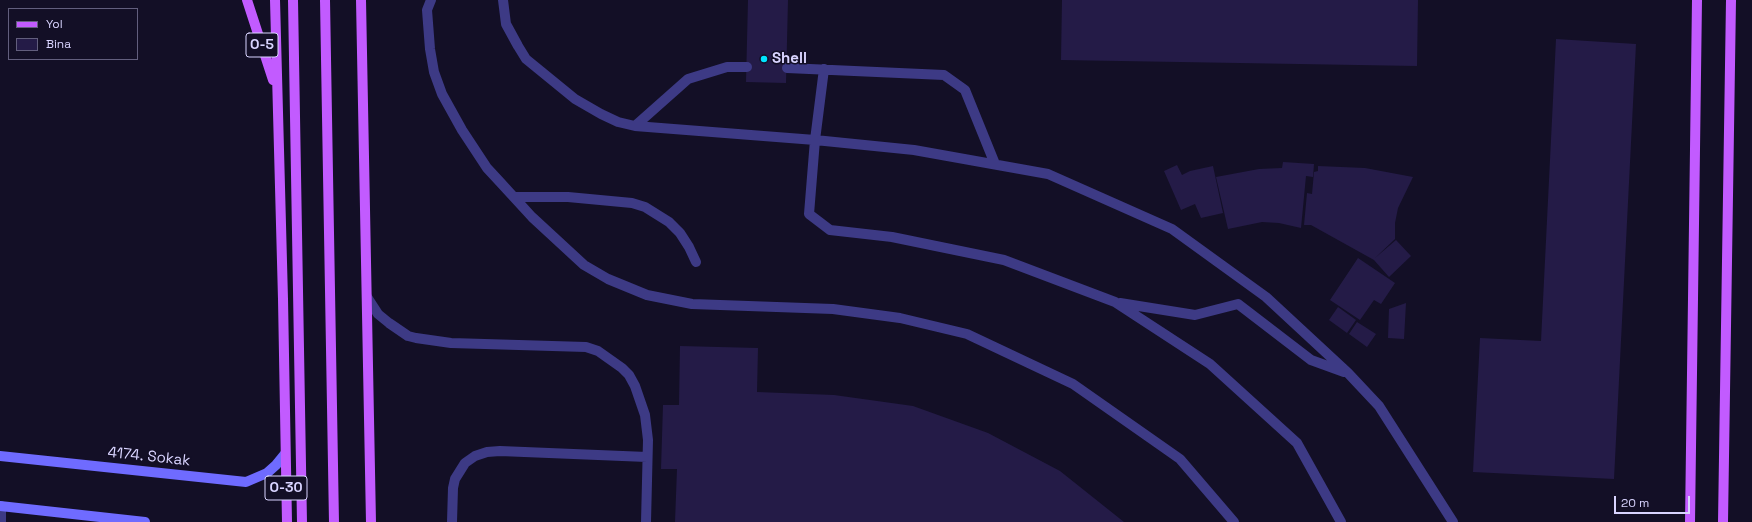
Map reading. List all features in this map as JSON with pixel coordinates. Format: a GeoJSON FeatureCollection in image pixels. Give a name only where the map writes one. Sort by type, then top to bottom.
{"type":"FeatureCollection","features":[{"type":"Feature","properties":{"kind":"main road","name":"O-5"},"geometry":{"type":"LineString","coordinates":[[247,0],[276,91]]}},
{"type":"Feature","properties":{"kind":"main road"},"geometry":{"type":"LineString","coordinates":[[275,0],[276,91],[283,299],[285,454]]}},
{"type":"Feature","properties":{"kind":"main road"},"geometry":{"type":"LineString","coordinates":[[293,0],[302,522]]}},
{"type":"Feature","properties":{"kind":"main road"},"geometry":{"type":"LineString","coordinates":[[325,0],[334,522]]}},
{"type":"Feature","properties":{"kind":"main road"},"geometry":{"type":"LineString","coordinates":[[361,0],[371,522]]}},
{"type":"Feature","properties":{"kind":"main road"},"geometry":{"type":"LineString","coordinates":[[1690,522],[1697,0]]}},
{"type":"Feature","properties":{"kind":"main road"},"geometry":{"type":"LineString","coordinates":[[1723,522],[1731,0]]}},
{"type":"Feature","properties":{"kind":"main road","name":"4174. Sokak"},"geometry":{"type":"LineString","coordinates":[[0,456],[246,482],[266,473],[276,465],[285,454]]}},
{"type":"Feature","properties":{"kind":"main road","name":"O-30"},"geometry":{"type":"LineString","coordinates":[[285,454],[286,522]]}},
{"type":"Feature","properties":{"kind":"main road"},"geometry":{"type":"LineString","coordinates":[[0,506],[145,522]]}},
{"type":"Feature","properties":{"kind":"street"},"geometry":{"type":"LineString","coordinates":[[431,0],[425,5],[434,72],[442,94],[462,130],[487,168],[532,217],[584,265],[608,279],[647,295],[692,304],[840,310],[900,318],[967,334],[1073,384],[1180,459],[1234,522]]}},
{"type":"Feature","properties":{"kind":"street"},"geometry":{"type":"LineString","coordinates":[[503,0],[506,24],[518,46],[530,62],[576,99],[618,122],[635,126],[815,140],[914,150],[1048,174],[1172,229],[1266,297],[1348,373],[1379,406],[1453,522]]}},
{"type":"Feature","properties":{"kind":"street"},"geometry":{"type":"LineString","coordinates":[[635,126],[688,79],[726,67],[746,67]]}},
{"type":"Feature","properties":{"kind":"street"},"geometry":{"type":"LineString","coordinates":[[787,68],[944,75],[966,90],[995,164]]}},
{"type":"Feature","properties":{"kind":"street"},"geometry":{"type":"LineString","coordinates":[[824,69],[815,140],[809,214],[830,230],[892,238],[1004,260],[1115,302],[1195,315],[1238,304],[1311,360],[1348,373]]}},
{"type":"Feature","properties":{"kind":"street"},"geometry":{"type":"LineString","coordinates":[[514,197],[568,197],[632,203],[645,207],[669,222],[690,247],[696,262]]}},
{"type":"Feature","properties":{"kind":"street"},"geometry":{"type":"LineString","coordinates":[[367,297],[378,314],[408,336],[465,343],[586,347],[598,351],[622,368],[635,386],[645,415],[648,440],[646,522]]}},
{"type":"Feature","properties":{"kind":"street"},"geometry":{"type":"LineString","coordinates":[[1115,302],[1210,364],[1297,443],[1341,522]]}},
{"type":"Feature","properties":{"kind":"street"},"geometry":{"type":"LineString","coordinates":[[452,522],[453,488],[455,479],[465,463],[475,456],[487,452],[500,451],[648,457]]}},
{"type":"Feature","properties":{"kind":"street"},"geometry":{"type":"LineString","coordinates":[[0,506],[0,522]]}},
{"type":"Feature","properties":{"kind":"building"},"geometry":{"type":"Polygon","coordinates":[[[748,0],[788,0],[786,83],[746,82],[748,0]]]}},
{"type":"Feature","properties":{"kind":"building"},"geometry":{"type":"Polygon","coordinates":[[[1062,0],[1418,0],[1417,66],[1061,60],[1062,0]]]}},
{"type":"Feature","properties":{"kind":"building"},"geometry":{"type":"Polygon","coordinates":[[[1556,39],[1636,44],[1614,479],[1473,472],[1480,338],[1541,341],[1556,39]]]}},
{"type":"Feature","properties":{"kind":"building"},"geometry":{"type":"Polygon","coordinates":[[[1283,162],[1314,164],[1313,177],[1306,176],[1301,228],[1279,223],[1262,222],[1228,229],[1216,177],[1259,169],[1282,168],[1283,162]]]}},
{"type":"Feature","properties":{"kind":"building"},"geometry":{"type":"Polygon","coordinates":[[[1177,165],[1182,175],[1190,171],[1213,166],[1223,213],[1201,218],[1195,204],[1181,210],[1164,171],[1177,165]]]}},
{"type":"Feature","properties":{"kind":"building"},"geometry":{"type":"Polygon","coordinates":[[[1318,166],[1365,168],[1413,177],[1398,208],[1395,223],[1395,239],[1375,258],[1396,240],[1411,256],[1389,277],[1374,260],[1311,225],[1304,225],[1307,193],[1312,194],[1314,172],[1318,171],[1318,166]]]}},
{"type":"Feature","properties":{"kind":"building"},"geometry":{"type":"Polygon","coordinates":[[[1358,258],[1395,283],[1381,304],[1374,300],[1360,320],[1330,300],[1358,258]]]}},
{"type":"Feature","properties":{"kind":"building"},"geometry":{"type":"Polygon","coordinates":[[[1406,303],[1404,339],[1388,338],[1389,309],[1406,303]]]}},
{"type":"Feature","properties":{"kind":"building"},"geometry":{"type":"Polygon","coordinates":[[[1338,307],[1356,320],[1347,333],[1329,320],[1338,307]]]}},
{"type":"Feature","properties":{"kind":"building"},"geometry":{"type":"Polygon","coordinates":[[[1357,322],[1376,334],[1367,347],[1349,334],[1357,322]]]}},
{"type":"Feature","properties":{"kind":"building"},"geometry":{"type":"Polygon","coordinates":[[[680,346],[758,348],[757,392],[834,395],[913,406],[988,433],[1060,471],[1124,522],[675,522],[677,469],[661,469],[663,405],[679,405],[680,346]]]}},
{"type":"Feature","properties":{"kind":"place","name":"Shell"},"geometry":{"type":"Point","coordinates":[764,59]}}]}
